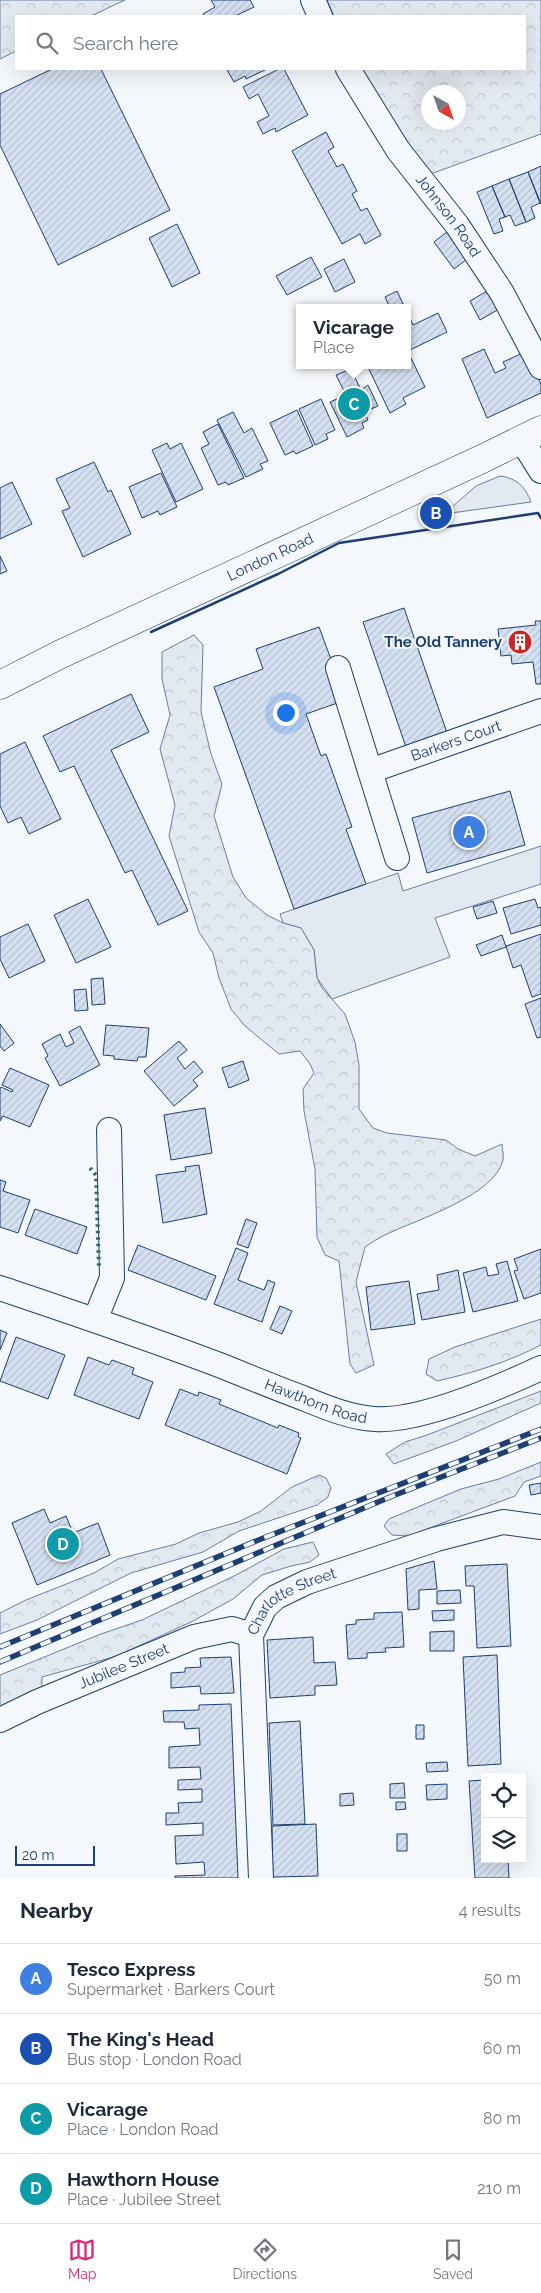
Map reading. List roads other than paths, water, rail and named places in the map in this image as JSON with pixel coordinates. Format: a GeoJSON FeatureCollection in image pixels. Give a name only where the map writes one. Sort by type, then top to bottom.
{"type":"FeatureCollection","features":[{"type":"Feature","properties":{"kind":"main road","name":"London Road"},"geometry":{"type":"LineString","coordinates":[[0,685],[531,435]]}},
{"type":"Feature","properties":{"kind":"street"},"geometry":{"type":"LineString","coordinates":[[312,0],[320,15]]}},
{"type":"Feature","properties":{"kind":"street","name":"Johnson Road"},"geometry":{"type":"LineString","coordinates":[[349,70],[398,150],[457,225],[502,293],[541,367]]}},
{"type":"Feature","properties":{"kind":"street"},"geometry":{"type":"LineString","coordinates":[[531,435],[541,471]]}},
{"type":"Feature","properties":{"kind":"street"},"geometry":{"type":"LineString","coordinates":[[338,668],[397,858]]}},
{"type":"Feature","properties":{"kind":"street","name":"Barkers Court"},"geometry":{"type":"LineString","coordinates":[[370,771],[541,711]]}},
{"type":"Feature","properties":{"kind":"street"},"geometry":{"type":"LineString","coordinates":[[95,1320],[112,1278],[109,1130]]}},
{"type":"Feature","properties":{"kind":"street","name":"Hawthorn Road"},"geometry":{"type":"LineString","coordinates":[[0,1288],[95,1320],[322,1406],[376,1420],[436,1408],[476,1395],[541,1368]]}},
{"type":"Feature","properties":{"kind":"street","name":"Charlotte Street"},"geometry":{"type":"LineString","coordinates":[[261,1878],[251,1635],[265,1607],[276,1597],[307,1582],[437,1538],[503,1522],[541,1527]]}},
{"type":"Feature","properties":{"kind":"street","name":"Jubilee Street"},"geometry":{"type":"LineString","coordinates":[[0,1720],[37,1702],[194,1637],[232,1629],[251,1635]]}},
{"type":"Feature","properties":{"kind":"railway"},"geometry":{"type":"LineString","coordinates":[[0,1647],[261,1539],[541,1429]]}},
{"type":"Feature","properties":{"kind":"railway"},"geometry":{"type":"LineString","coordinates":[[0,1662],[390,1497],[541,1438]]}},
{"type":"Feature","properties":{"kind":"place","name":"Vicarage"},"geometry":{"type":"Point","coordinates":[354,404]}},
{"type":"Feature","properties":{"kind":"place","name":"The King's Head"},"geometry":{"type":"Point","coordinates":[436,513]}},
{"type":"Feature","properties":{"kind":"place","name":"The Old Tannery"},"geometry":{"type":"Point","coordinates":[520,642]}},
{"type":"Feature","properties":{"kind":"place","name":"Tesco Express"},"geometry":{"type":"Point","coordinates":[469,832]}},
{"type":"Feature","properties":{"kind":"place","name":"Hawthorn House"},"geometry":{"type":"Point","coordinates":[63,1544]}}]}
